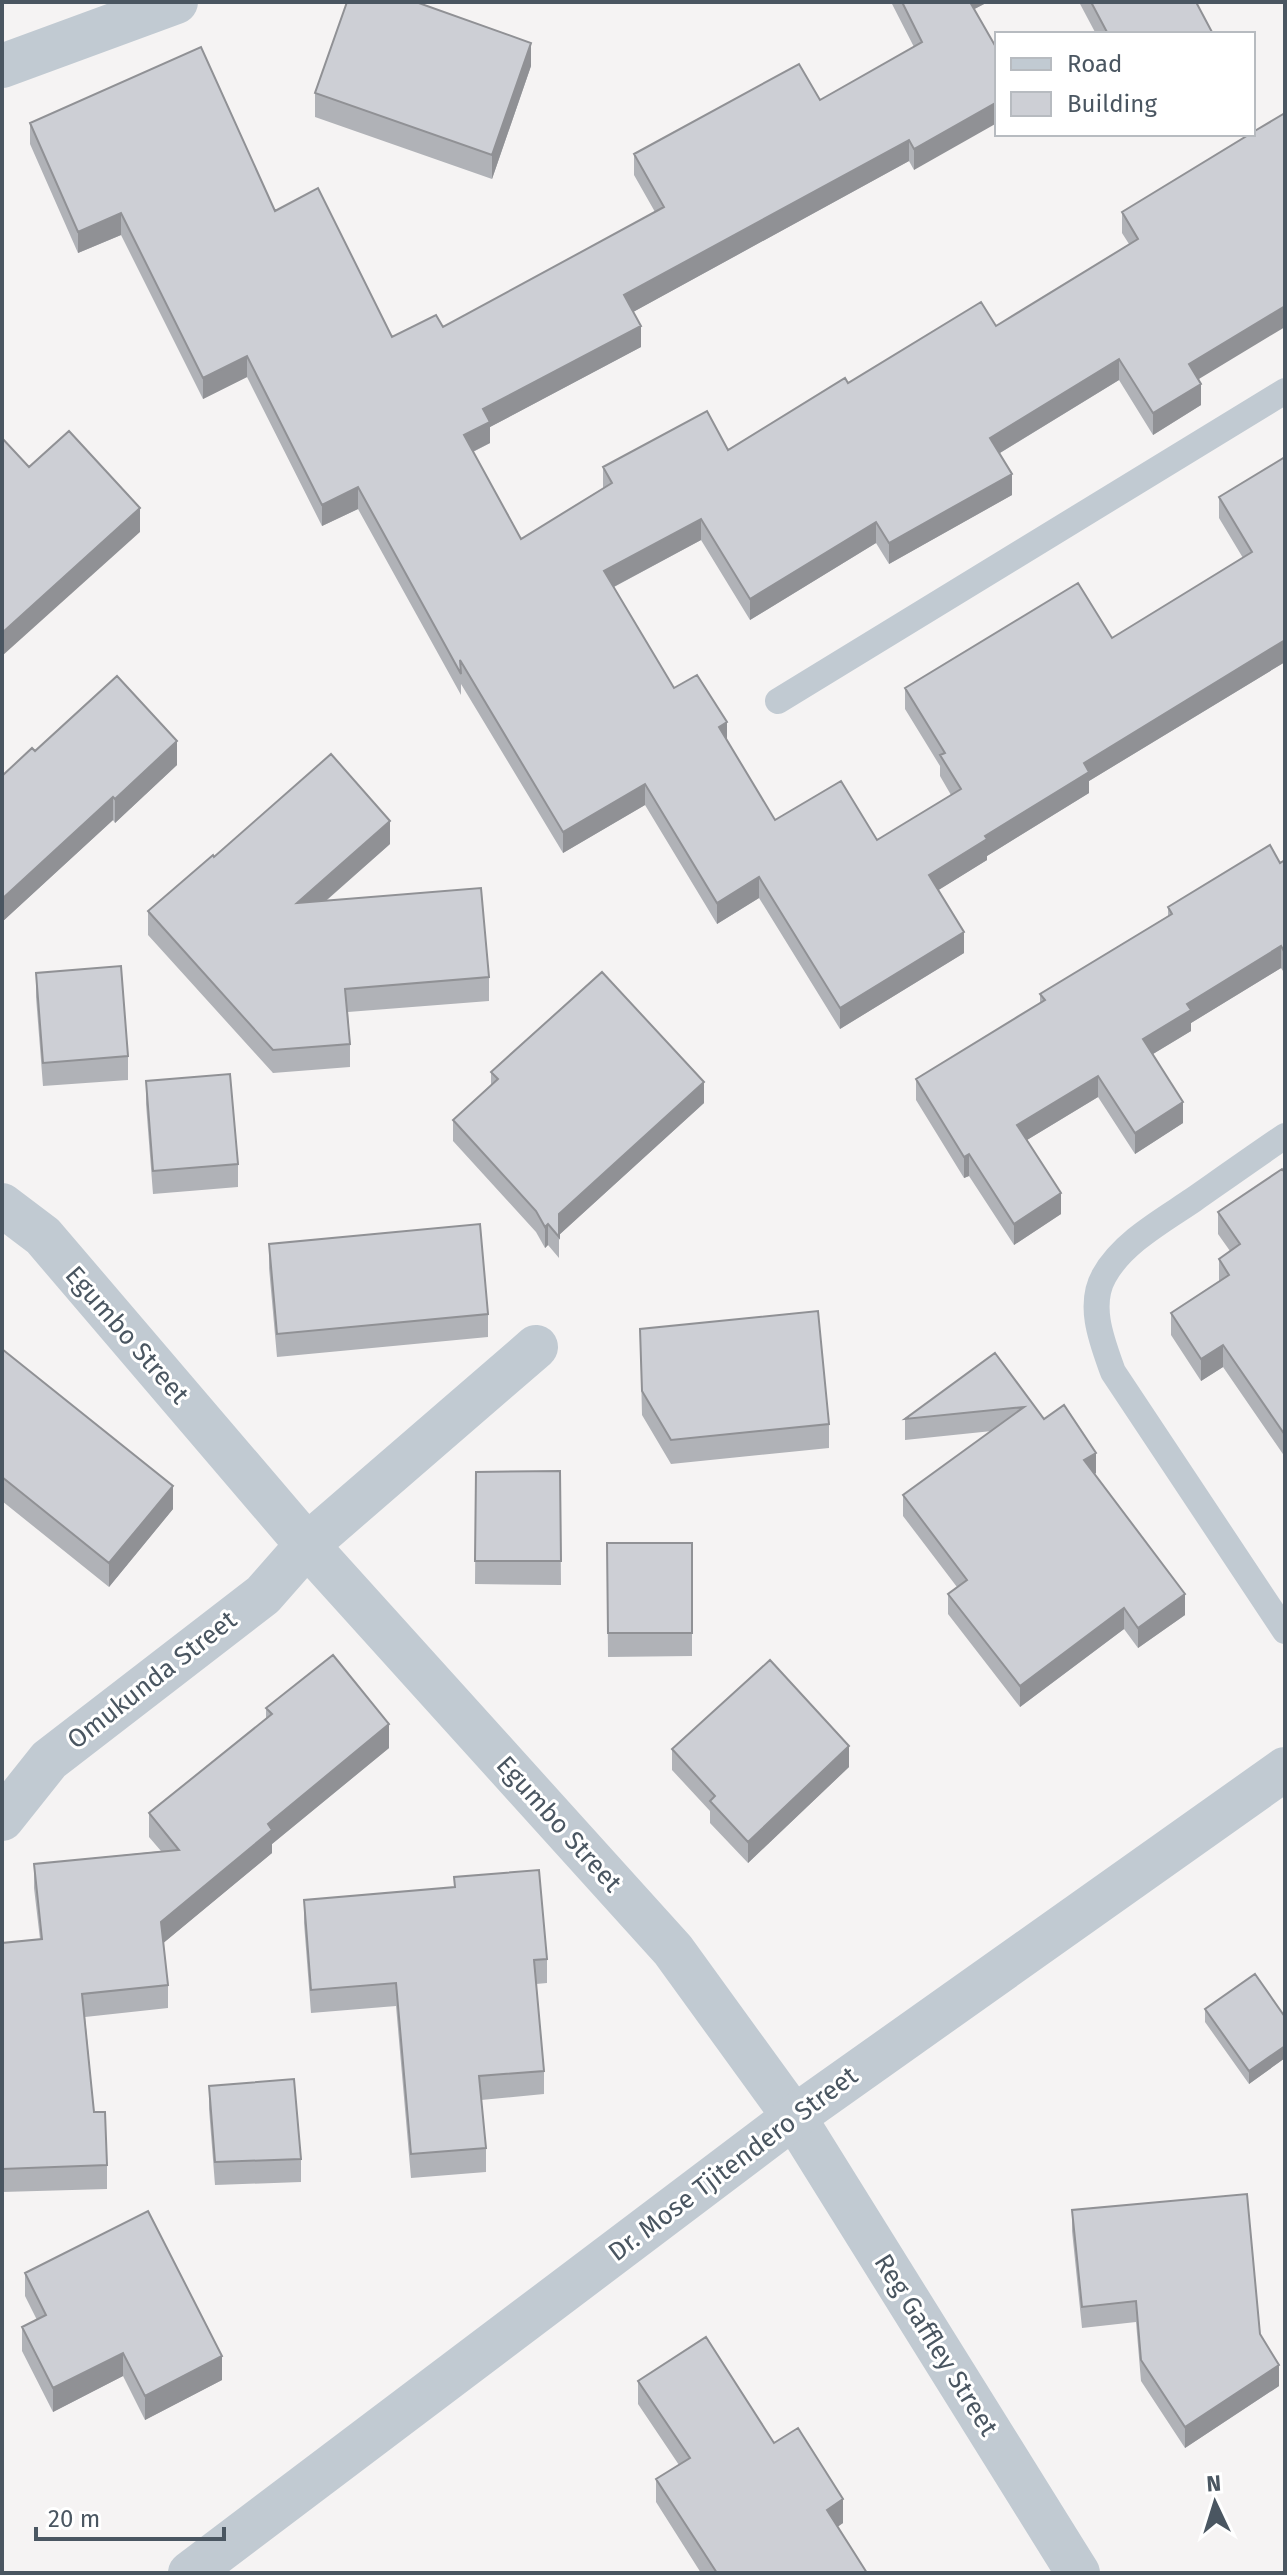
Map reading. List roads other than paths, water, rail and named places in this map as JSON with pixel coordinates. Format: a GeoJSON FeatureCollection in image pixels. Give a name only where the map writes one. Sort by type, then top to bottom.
{"type":"FeatureCollection","features":[{"type":"Feature","properties":{"kind":"street"},"geometry":{"type":"LineString","coordinates":[[2,66],[176,2]]}},
{"type":"Feature","properties":{"kind":"street","name":"Egumbo Street"},"geometry":{"type":"LineString","coordinates":[[2,1205],[43,1236],[307,1545],[673,1950],[794,2117]]}},
{"type":"Feature","properties":{"kind":"street"},"geometry":{"type":"LineString","coordinates":[[307,1545],[536,1347]]}},
{"type":"Feature","properties":{"kind":"street","name":"Omukunda Street"},"geometry":{"type":"LineString","coordinates":[[2,1819],[49,1760],[263,1595],[307,1545]]}},
{"type":"Feature","properties":{"kind":"street","name":"Dr. Mose Tjitendero Street"},"geometry":{"type":"LineString","coordinates":[[190,2573],[794,2117],[1285,1769]]}},
{"type":"Feature","properties":{"kind":"street","name":"Reg Gaffley Street"},"geometry":{"type":"LineString","coordinates":[[794,2117],[1078,2573]]}},
{"type":"Feature","properties":{"kind":"lane"},"geometry":{"type":"LineString","coordinates":[[778,701],[1285,391]]}},
{"type":"Feature","properties":{"kind":"lane"},"geometry":{"type":"LineString","coordinates":[[1285,1136],[1144,1233],[1120,1256],[1103,1278],[1098,1304],[1098,1330],[1113,1372],[1285,1631]]}}]}
